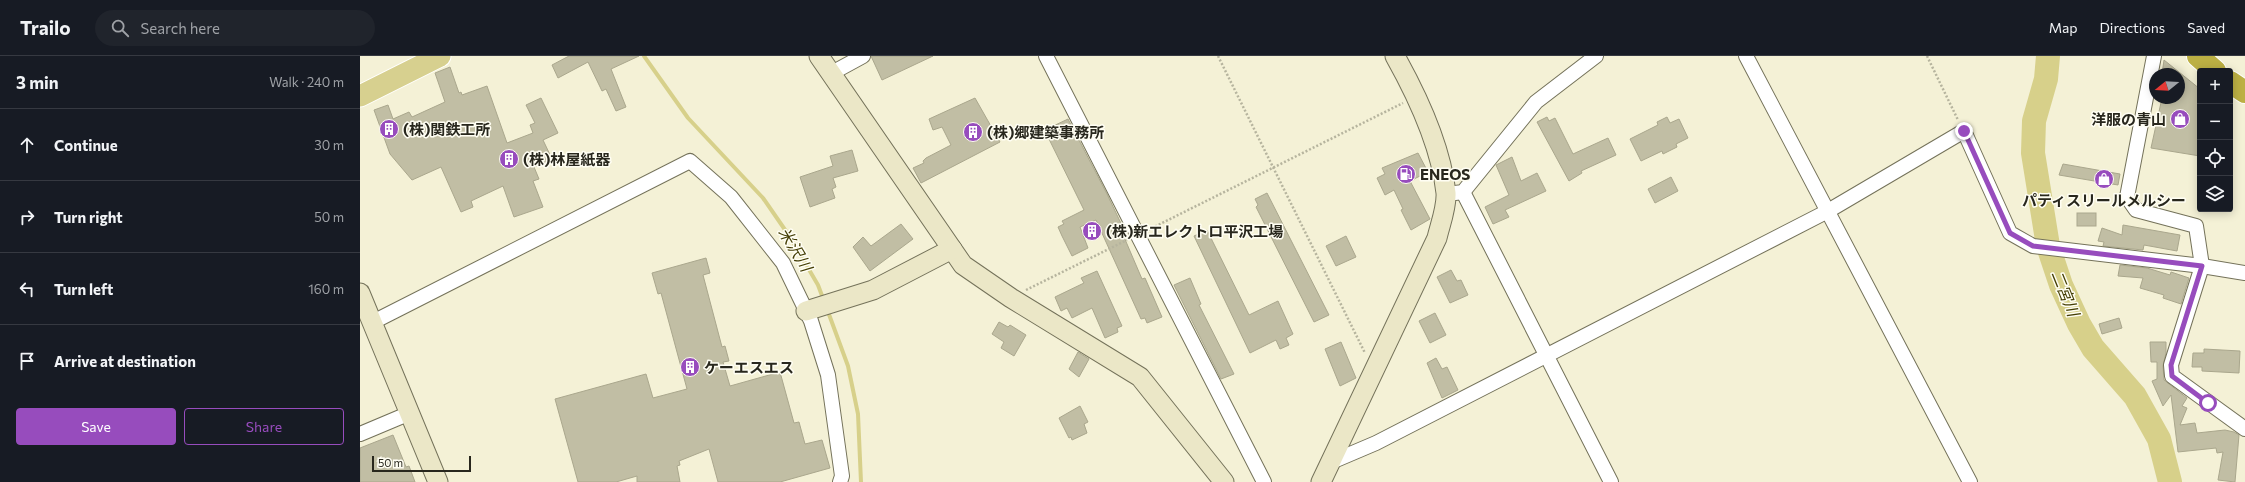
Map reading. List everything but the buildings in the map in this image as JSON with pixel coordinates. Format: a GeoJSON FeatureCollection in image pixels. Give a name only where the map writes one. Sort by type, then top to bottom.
{"type":"FeatureCollection","features":[{"type":"Feature","properties":{"kind":"highway"},"geometry":{"type":"LineString","coordinates":[[2198,56],[2212,68]]}},
{"type":"Feature","properties":{"kind":"highway"},"geometry":{"type":"LineString","coordinates":[[2233,84],[2245,92]]}},
{"type":"Feature","properties":{"kind":"main road"},"geometry":{"type":"LineString","coordinates":[[360,96],[440,56]]}},
{"type":"Feature","properties":{"kind":"street"},"geometry":{"type":"LineString","coordinates":[[819,56],[963,265],[1011,298],[1140,376],[1224,482]]}},
{"type":"Feature","properties":{"kind":"street"},"geometry":{"type":"LineString","coordinates":[[830,74],[863,56]]}},
{"type":"Feature","properties":{"kind":"street"},"geometry":{"type":"LineString","coordinates":[[1046,56],[1264,482]]}},
{"type":"Feature","properties":{"kind":"street"},"geometry":{"type":"LineString","coordinates":[[1395,56],[1416,96],[1454,193],[1545,355],[1611,482]]}},
{"type":"Feature","properties":{"kind":"street"},"geometry":{"type":"LineString","coordinates":[[1320,482],[1437,238],[1454,193],[1536,102],[1596,56]]}},
{"type":"Feature","properties":{"kind":"street"},"geometry":{"type":"LineString","coordinates":[[1746,56],[1970,482]]}},
{"type":"Feature","properties":{"kind":"street"},"geometry":{"type":"LineString","coordinates":[[2154,56],[2127,197],[2136,210],[2196,226],[2202,266],[2171,365],[2172,376],[2245,428]]}},
{"type":"Feature","properties":{"kind":"street"},"geometry":{"type":"LineString","coordinates":[[1330,463],[1376,443],[1828,211],[1964,131],[2010,233],[2033,246],[2202,266],[2245,274]]}},
{"type":"Feature","properties":{"kind":"street"},"geometry":{"type":"LineString","coordinates":[[373,322],[690,161],[732,197],[752,221],[783,263],[806,311],[828,375],[842,476],[840,482]]}},
{"type":"Feature","properties":{"kind":"street"},"geometry":{"type":"LineString","coordinates":[[806,311],[873,290],[952,250]]}},
{"type":"Feature","properties":{"kind":"street"},"geometry":{"type":"LineString","coordinates":[[360,292],[438,482]]}},
{"type":"Feature","properties":{"kind":"street"},"geometry":{"type":"LineString","coordinates":[[360,434],[410,413]]}},
{"type":"Feature","properties":{"kind":"path"},"geometry":{"type":"LineString","coordinates":[[1218,56],[1374,371]]}},
{"type":"Feature","properties":{"kind":"path"},"geometry":{"type":"LineString","coordinates":[[1927,56],[1964,131]]}},
{"type":"Feature","properties":{"kind":"path"},"geometry":{"type":"LineString","coordinates":[[1146,230],[1416,96]]}},
{"type":"Feature","properties":{"kind":"path"},"geometry":{"type":"LineString","coordinates":[[1011,298],[1132,238]]}},
{"type":"Feature","properties":{"kind":"waterway","name":"米沢川"},"geometry":{"type":"LineString","coordinates":[[644,56],[688,118],[763,198],[790,237],[818,285],[824,301]]}},
{"type":"Feature","properties":{"kind":"waterway","name":"二宮川"},"geometry":{"type":"LineString","coordinates":[[2048,56],[2046,79],[2034,121],[2033,153],[2048,246],[2061,285],[2079,324],[2093,348],[2135,396],[2159,439],[2170,482]]}},
{"type":"Feature","properties":{"kind":"waterway","name":"米沢川"},"geometry":{"type":"LineString","coordinates":[[827,309],[848,366],[858,414],[861,482]]}},
{"type":"Feature","properties":{"kind":"place","name":"洋服の青山"},"geometry":{"type":"Point","coordinates":[2180,119]}},
{"type":"Feature","properties":{"kind":"place","name":"(株)関鉄工所"},"geometry":{"type":"Point","coordinates":[389,129]}},
{"type":"Feature","properties":{"kind":"place","name":"(株)郷建築事務所"},"geometry":{"type":"Point","coordinates":[973,132]}},
{"type":"Feature","properties":{"kind":"place","name":"(株)林屋紙器"},"geometry":{"type":"Point","coordinates":[509,159]}},
{"type":"Feature","properties":{"kind":"place","name":"ENEOS"},"geometry":{"type":"Point","coordinates":[1406,174]}},
{"type":"Feature","properties":{"kind":"place","name":"パティスリールメルシー"},"geometry":{"type":"Point","coordinates":[2104,179]}},
{"type":"Feature","properties":{"kind":"place","name":"(株)新エレクトロ平沢工場"},"geometry":{"type":"Point","coordinates":[1092,231]}},
{"type":"Feature","properties":{"kind":"place","name":"ケーエスエス"},"geometry":{"type":"Point","coordinates":[690,367]}},
{"type":"Feature","properties":{"kind":"route"},"geometry":{"type":"LineString","coordinates":[[1964,131],[2010,233],[2033,246],[2202,266],[2171,365],[2172,376],[2208,403]]}}]}
